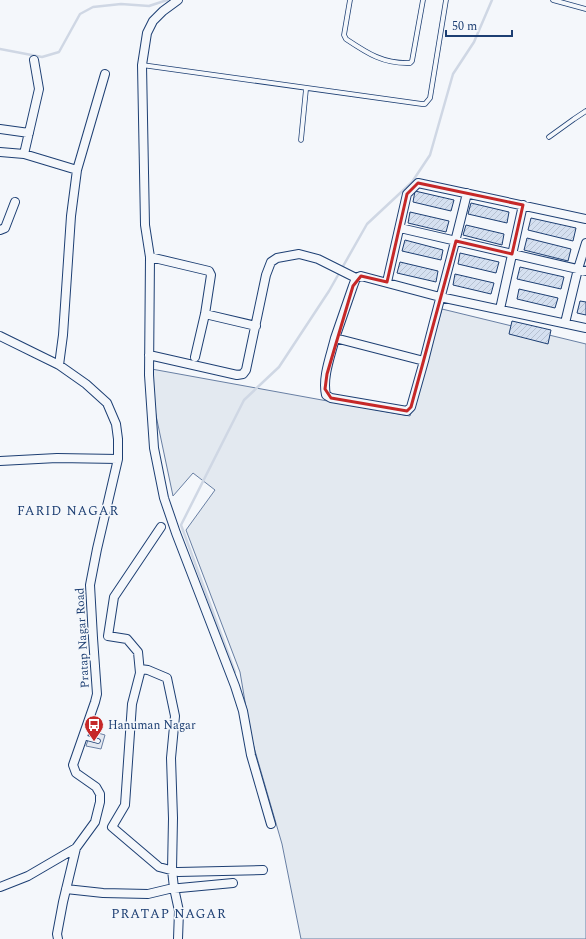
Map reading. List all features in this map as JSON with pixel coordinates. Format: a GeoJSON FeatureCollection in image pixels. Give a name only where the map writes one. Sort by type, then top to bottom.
{"type":"FeatureCollection","features":[{"type":"Feature","properties":{"kind":"street"},"geometry":{"type":"LineString","coordinates":[[178,0],[163,11],[153,21],[147,33],[142,65],[145,225],[150,257],[148,375],[154,448],[164,498],[243,711],[251,755],[271,824]]}},
{"type":"Feature","properties":{"kind":"street"},"geometry":{"type":"LineString","coordinates":[[24,154],[39,88],[34,60]]}},
{"type":"Feature","properties":{"kind":"street"},"geometry":{"type":"LineString","coordinates":[[59,365],[63,335],[71,216],[77,170],[104,74]]}},
{"type":"Feature","properties":{"kind":"street"},"geometry":{"type":"LineString","coordinates":[[0,129],[29,132]]}},
{"type":"Feature","properties":{"kind":"street"},"geometry":{"type":"LineString","coordinates":[[0,152],[24,154],[77,170]]}},
{"type":"Feature","properties":{"kind":"street"},"geometry":{"type":"LineString","coordinates":[[387,282],[407,194],[418,183],[522,204],[586,219]]}},
{"type":"Feature","properties":{"kind":"street"},"geometry":{"type":"LineString","coordinates":[[354,277],[335,338],[326,374],[326,395],[331,398],[407,411],[411,407],[424,361],[456,241],[467,193]]}},
{"type":"Feature","properties":{"kind":"street"},"geometry":{"type":"LineString","coordinates":[[0,230],[5,228],[15,202]]}},
{"type":"Feature","properties":{"kind":"street"},"geometry":{"type":"LineString","coordinates":[[500,309],[522,204]]}},
{"type":"Feature","properties":{"kind":"street"},"geometry":{"type":"LineString","coordinates":[[400,228],[582,270]]}},
{"type":"Feature","properties":{"kind":"street"},"geometry":{"type":"LineString","coordinates":[[565,323],[582,270],[586,243]]}},
{"type":"Feature","properties":{"kind":"street"},"geometry":{"type":"LineString","coordinates":[[148,355],[237,375],[244,374],[256,326],[266,275],[271,262],[277,258],[300,254],[326,263],[354,277],[361,276],[440,297],[586,328]]}},
{"type":"Feature","properties":{"kind":"street"},"geometry":{"type":"LineString","coordinates":[[150,257],[209,271],[211,275],[205,314],[195,357]]}},
{"type":"Feature","properties":{"kind":"street"},"geometry":{"type":"LineString","coordinates":[[205,314],[256,326]]}},
{"type":"Feature","properties":{"kind":"street","name":"Pratap Nagar Road"},"geometry":{"type":"LineString","coordinates":[[0,336],[59,365],[86,384],[107,403],[116,424],[118,439],[118,459],[90,585],[97,694],[96,702],[73,765],[76,773],[96,787],[100,794],[100,802],[95,822],[76,848],[28,876],[0,887]]}},
{"type":"Feature","properties":{"kind":"street"},"geometry":{"type":"LineString","coordinates":[[335,338],[424,361]]}},
{"type":"Feature","properties":{"kind":"street"},"geometry":{"type":"LineString","coordinates":[[0,461],[57,458],[118,459]]}},
{"type":"Feature","properties":{"kind":"street"},"geometry":{"type":"LineString","coordinates":[[161,527],[114,597],[110,614],[108,636],[127,639],[138,652],[140,669],[132,704],[125,805],[112,827],[160,867],[178,872],[263,870]]}},
{"type":"Feature","properties":{"kind":"street"},"geometry":{"type":"LineString","coordinates":[[140,669],[148,670],[167,678],[175,716],[171,758],[174,818],[172,870],[179,911],[178,939]]}},
{"type":"Feature","properties":{"kind":"street"},"geometry":{"type":"LineString","coordinates":[[58,939],[57,934],[76,848]]}},
{"type":"Feature","properties":{"kind":"street"},"geometry":{"type":"LineString","coordinates":[[66,889],[103,893],[148,894],[174,888],[233,883]]}},
{"type":"Feature","properties":{"kind":"lane"},"geometry":{"type":"LineString","coordinates":[[350,0],[344,35],[346,39],[382,60],[404,63],[410,63],[412,61],[423,0]]}},
{"type":"Feature","properties":{"kind":"lane"},"geometry":{"type":"LineString","coordinates":[[142,65],[416,105],[425,104],[430,98],[446,0]]}},
{"type":"Feature","properties":{"kind":"lane"},"geometry":{"type":"LineString","coordinates":[[553,0],[586,9]]}},
{"type":"Feature","properties":{"kind":"lane"},"geometry":{"type":"LineString","coordinates":[[301,140],[306,89]]}},
{"type":"Feature","properties":{"kind":"lane"},"geometry":{"type":"LineString","coordinates":[[549,137],[586,111]]}},
{"type":"Feature","properties":{"kind":"lane"},"geometry":{"type":"LineString","coordinates":[[83,737],[98,741]]}},
{"type":"Feature","properties":{"kind":"highlighted area"},"geometry":{"type":"Polygon","coordinates":[[[418,183],[523,205],[512,254],[456,241],[411,407],[407,411],[331,398],[325,389],[327,374],[353,286],[361,276],[387,282],[407,194],[418,183]]]}},
{"type":"Feature","properties":{"kind":"shaded area"},"geometry":{"type":"Polygon","coordinates":[[[442,309],[586,344],[586,939],[301,939],[282,844],[251,737],[240,672],[186,530],[215,490],[193,473],[173,496],[146,368],[410,416],[442,309]]]}},
{"type":"Feature","properties":{"kind":"shaded area"},"geometry":{"type":"Polygon","coordinates":[[[91,731],[105,735],[101,749],[86,746],[91,731]]]}},
{"type":"Feature","properties":{"kind":"building"},"geometry":{"type":"Polygon","coordinates":[[[415,191],[454,200],[451,211],[413,202],[415,191]]]}},
{"type":"Feature","properties":{"kind":"building"},"geometry":{"type":"Polygon","coordinates":[[[471,203],[509,212],[507,223],[468,214],[471,203]]]}},
{"type":"Feature","properties":{"kind":"building"},"geometry":{"type":"Polygon","coordinates":[[[410,212],[449,221],[446,232],[408,223],[410,212]]]}},
{"type":"Feature","properties":{"kind":"building"},"geometry":{"type":"Polygon","coordinates":[[[531,218],[576,228],[573,241],[528,230],[531,218]]]}},
{"type":"Feature","properties":{"kind":"building"},"geometry":{"type":"Polygon","coordinates":[[[466,225],[504,234],[502,245],[463,235],[466,225]]]}},
{"type":"Feature","properties":{"kind":"building"},"geometry":{"type":"Polygon","coordinates":[[[527,238],[571,249],[568,261],[524,250],[527,238]]]}},
{"type":"Feature","properties":{"kind":"building"},"geometry":{"type":"Polygon","coordinates":[[[405,240],[443,250],[441,260],[402,251],[405,240]]]}},
{"type":"Feature","properties":{"kind":"building"},"geometry":{"type":"Polygon","coordinates":[[[460,253],[499,262],[496,273],[458,264],[460,253]]]}},
{"type":"Feature","properties":{"kind":"building"},"geometry":{"type":"Polygon","coordinates":[[[400,262],[438,271],[436,282],[397,273],[400,262]]]}},
{"type":"Feature","properties":{"kind":"building"},"geometry":{"type":"Polygon","coordinates":[[[520,267],[564,277],[561,289],[517,279],[520,267]]]}},
{"type":"Feature","properties":{"kind":"building"},"geometry":{"type":"Polygon","coordinates":[[[455,274],[494,283],[491,294],[453,285],[455,274]]]}},
{"type":"Feature","properties":{"kind":"building"},"geometry":{"type":"Polygon","coordinates":[[[519,289],[558,298],[555,308],[517,299],[519,289]]]}},
{"type":"Feature","properties":{"kind":"building"},"geometry":{"type":"Polygon","coordinates":[[[580,301],[586,302],[586,315],[577,313],[580,301]]]}},
{"type":"Feature","properties":{"kind":"building"},"geometry":{"type":"Polygon","coordinates":[[[512,321],[551,330],[548,344],[509,334],[512,321]]]}},
{"type":"Feature","properties":{"kind":"waterway"},"geometry":{"type":"LineString","coordinates":[[0,49],[42,57],[59,52],[80,14],[93,7],[121,4],[149,6],[167,0]]}},
{"type":"Feature","properties":{"kind":"waterway"},"geometry":{"type":"LineString","coordinates":[[235,672],[181,525],[244,400],[279,367],[329,291],[367,224],[412,182],[430,155],[453,74],[474,42],[492,0]]}},
{"type":"Feature","properties":{"kind":"place","name":"Hanuman Nagar"},"geometry":{"type":"Point","coordinates":[94,742]}},
{"type":"Feature","properties":{"kind":"district","name":"FARID NAGAR"},"geometry":{"type":"Point","coordinates":[68,510]}},
{"type":"Feature","properties":{"kind":"district","name":"PRATAP NAGAR"},"geometry":{"type":"Point","coordinates":[169,913]}}]}
